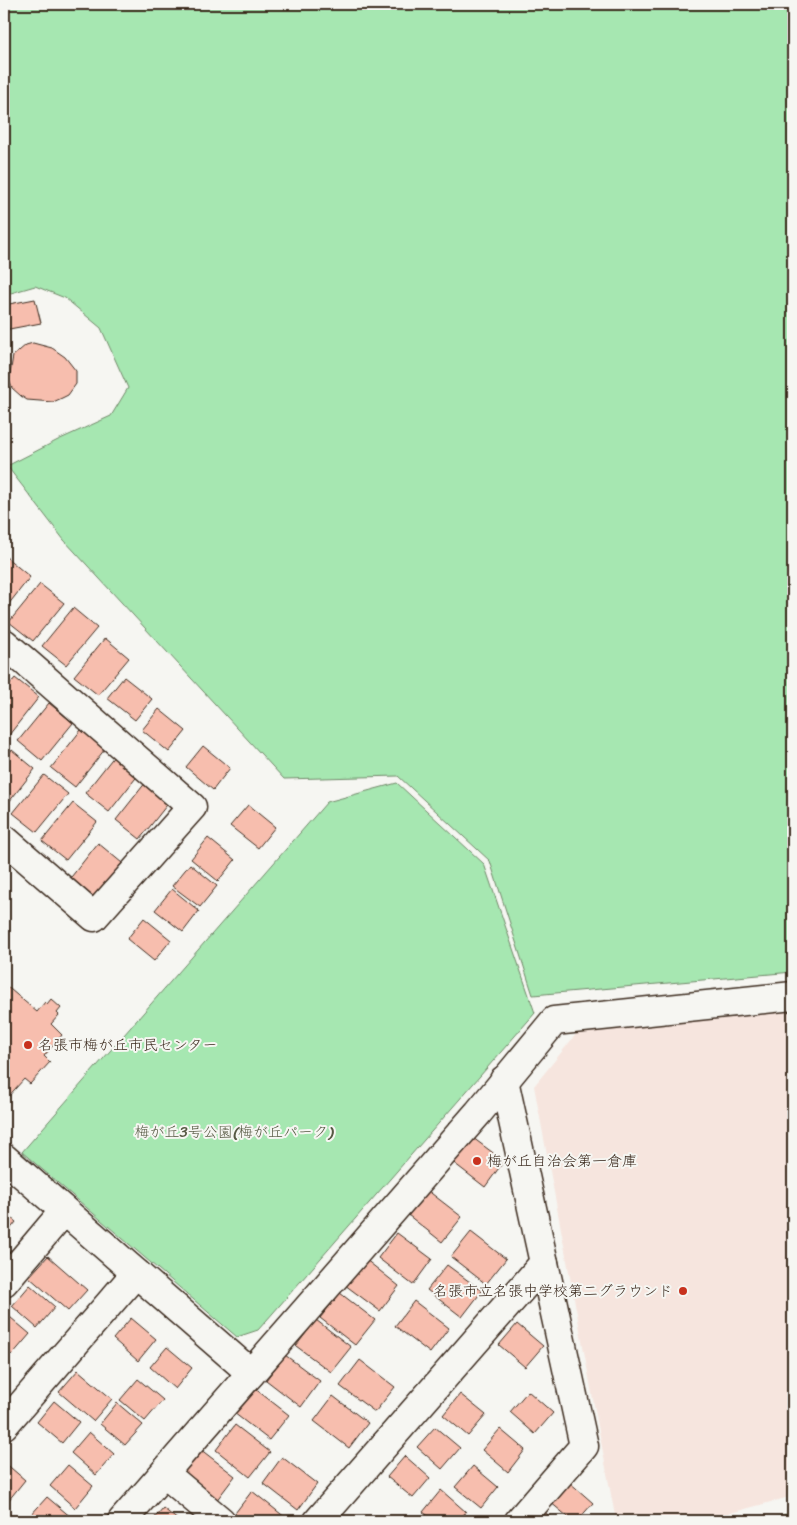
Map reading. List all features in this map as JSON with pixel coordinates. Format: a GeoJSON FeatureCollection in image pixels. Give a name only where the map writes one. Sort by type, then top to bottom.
{"type":"FeatureCollection","features":[{"type":"Feature","properties":{"kind":"street"},"geometry":{"type":"LineString","coordinates":[[4,643],[192,807],[94,917],[7,850]]}},
{"type":"Feature","properties":{"kind":"street"},"geometry":{"type":"LineString","coordinates":[[122,1521],[554,1021],[793,996]]}},
{"type":"Feature","properties":{"kind":"street"},"geometry":{"type":"LineString","coordinates":[[504,1080],[584,1446],[519,1521]]}},
{"type":"Feature","properties":{"kind":"street"},"geometry":{"type":"LineString","coordinates":[[4,1158],[251,1373]]}},
{"type":"Feature","properties":{"kind":"street"},"geometry":{"type":"LineString","coordinates":[[4,1282],[64,1212]]}},
{"type":"Feature","properties":{"kind":"street"},"geometry":{"type":"LineString","coordinates":[[318,1521],[544,1263]]}},
{"type":"Feature","properties":{"kind":"street"},"geometry":{"type":"LineString","coordinates":[[4,1425],[136,1273]]}},
{"type":"Feature","properties":{"kind":"street"},"geometry":{"type":"LineString","coordinates":[[164,1473],[221,1521]]}},
{"type":"Feature","properties":{"kind":"shaded area","name":"名張市立名張中学校第二グラウンド"},"geometry":{"type":"Polygon","coordinates":[[[793,997],[793,1496],[701,1521],[616,1521],[534,1086],[590,1017],[793,997]]]}},
{"type":"Feature","properties":{"kind":"green space"},"geometry":{"type":"Polygon","coordinates":[[[4,4],[793,4],[793,972],[533,995],[490,861],[398,776],[284,779],[64,540],[7,466],[111,416],[128,388],[101,328],[65,298],[35,286],[4,295],[4,4]]]}},
{"type":"Feature","properties":{"kind":"green space","name":"梅が丘3号公園(梅が丘パーク)"},"geometry":{"type":"Polygon","coordinates":[[[397,783],[484,864],[535,1013],[258,1330],[237,1337],[22,1152],[327,802],[397,783]]]}},
{"type":"Feature","properties":{"kind":"green space"},"geometry":{"type":"Polygon","coordinates":[[[793,1512],[793,1521],[764,1521],[793,1512]]]}},
{"type":"Feature","properties":{"kind":"building"},"geometry":{"type":"Polygon","coordinates":[[[35,299],[41,323],[4,330],[4,305],[35,299]]]}},
{"type":"Feature","properties":{"kind":"building"},"geometry":{"type":"Polygon","coordinates":[[[33,343],[52,348],[65,357],[76,371],[76,384],[68,395],[53,402],[27,400],[12,388],[9,380],[13,356],[26,345],[33,343]]]}},
{"type":"Feature","properties":{"kind":"building"},"geometry":{"type":"Polygon","coordinates":[[[6,557],[30,577],[4,610],[4,560],[6,557]]]}},
{"type":"Feature","properties":{"kind":"building"},"geometry":{"type":"Polygon","coordinates":[[[40,584],[64,603],[33,641],[9,622],[40,584]]]}},
{"type":"Feature","properties":{"kind":"building"},"geometry":{"type":"Polygon","coordinates":[[[73,608],[97,628],[66,665],[42,646],[73,608]]]}},
{"type":"Feature","properties":{"kind":"building"},"geometry":{"type":"Polygon","coordinates":[[[105,638],[129,658],[98,695],[74,676],[105,638]]]}},
{"type":"Feature","properties":{"kind":"building"},"geometry":{"type":"Polygon","coordinates":[[[124,677],[152,699],[135,720],[107,698],[124,677]]]}},
{"type":"Feature","properties":{"kind":"building"},"geometry":{"type":"Polygon","coordinates":[[[15,678],[39,697],[9,735],[4,731],[4,692],[15,678]]]}},
{"type":"Feature","properties":{"kind":"building"},"geometry":{"type":"Polygon","coordinates":[[[49,703],[73,723],[42,761],[18,741],[49,703]]]}},
{"type":"Feature","properties":{"kind":"building"},"geometry":{"type":"Polygon","coordinates":[[[159,709],[186,731],[169,752],[142,730],[159,709]]]}},
{"type":"Feature","properties":{"kind":"building"},"geometry":{"type":"Polygon","coordinates":[[[81,730],[105,749],[75,787],[51,768],[81,730]]]}},
{"type":"Feature","properties":{"kind":"building"},"geometry":{"type":"Polygon","coordinates":[[[203,746],[230,768],[213,790],[186,767],[203,746]]]}},
{"type":"Feature","properties":{"kind":"building"},"geometry":{"type":"Polygon","coordinates":[[[12,750],[35,769],[5,807],[4,759],[12,750]]]}},
{"type":"Feature","properties":{"kind":"building"},"geometry":{"type":"Polygon","coordinates":[[[115,755],[139,774],[109,812],[85,793],[115,755]]]}},
{"type":"Feature","properties":{"kind":"building"},"geometry":{"type":"Polygon","coordinates":[[[44,775],[68,794],[37,832],[13,813],[44,775]]]}},
{"type":"Feature","properties":{"kind":"building"},"geometry":{"type":"Polygon","coordinates":[[[146,782],[170,801],[140,839],[116,820],[146,782]]]}},
{"type":"Feature","properties":{"kind":"building"},"geometry":{"type":"Polygon","coordinates":[[[73,803],[97,822],[66,860],[42,841],[73,803]]]}},
{"type":"Feature","properties":{"kind":"building"},"geometry":{"type":"Polygon","coordinates":[[[248,805],[275,827],[258,848],[230,826],[248,805]]]}},
{"type":"Feature","properties":{"kind":"building"},"geometry":{"type":"Polygon","coordinates":[[[208,838],[235,860],[218,881],[191,859],[208,838]]]}},
{"type":"Feature","properties":{"kind":"building"},"geometry":{"type":"Polygon","coordinates":[[[98,843],[122,863],[92,900],[68,881],[98,843]]]}},
{"type":"Feature","properties":{"kind":"building"},"geometry":{"type":"Polygon","coordinates":[[[190,864],[217,886],[200,907],[172,886],[190,864]]]}},
{"type":"Feature","properties":{"kind":"building"},"geometry":{"type":"Polygon","coordinates":[[[172,889],[199,911],[183,932],[155,910],[172,889]]]}},
{"type":"Feature","properties":{"kind":"building"},"geometry":{"type":"Polygon","coordinates":[[[144,918],[171,940],[154,961],[127,939],[144,918]]]}},
{"type":"Feature","properties":{"kind":"building","name":"名張市梅が丘市民センター"},"geometry":{"type":"Polygon","coordinates":[[[4,984],[37,1012],[45,1002],[47,1004],[51,999],[61,1008],[57,1013],[59,1015],[51,1024],[62,1035],[44,1056],[50,1062],[30,1084],[24,1079],[6,1099],[4,1097],[4,984]]]}},
{"type":"Feature","properties":{"kind":"building","name":"梅が丘自治会第一倉庫"},"geometry":{"type":"Polygon","coordinates":[[[469,1135],[504,1161],[485,1187],[450,1160],[469,1135]]]}},
{"type":"Feature","properties":{"kind":"building"},"geometry":{"type":"Polygon","coordinates":[[[427,1190],[462,1217],[442,1242],[408,1215],[427,1190]]]}},
{"type":"Feature","properties":{"kind":"building"},"geometry":{"type":"Polygon","coordinates":[[[4,1212],[16,1222],[4,1237],[4,1212]]]}},
{"type":"Feature","properties":{"kind":"building"},"geometry":{"type":"Polygon","coordinates":[[[471,1232],[506,1259],[486,1284],[451,1257],[471,1232]]]}},
{"type":"Feature","properties":{"kind":"building"},"geometry":{"type":"Polygon","coordinates":[[[397,1233],[432,1259],[413,1285],[378,1258],[397,1233]]]}},
{"type":"Feature","properties":{"kind":"building"},"geometry":{"type":"Polygon","coordinates":[[[48,1256],[87,1290],[68,1311],[29,1277],[48,1256]]]}},
{"type":"Feature","properties":{"kind":"building"},"geometry":{"type":"Polygon","coordinates":[[[365,1259],[399,1286],[380,1311],[345,1285],[365,1259]]]}},
{"type":"Feature","properties":{"kind":"building"},"geometry":{"type":"Polygon","coordinates":[[[447,1265],[482,1291],[462,1317],[427,1290],[447,1265]]]}},
{"type":"Feature","properties":{"kind":"building"},"geometry":{"type":"Polygon","coordinates":[[[30,1285],[55,1307],[37,1328],[12,1306],[30,1285]]]}},
{"type":"Feature","properties":{"kind":"building"},"geometry":{"type":"Polygon","coordinates":[[[340,1293],[375,1320],[355,1345],[320,1318],[340,1293]]]}},
{"type":"Feature","properties":{"kind":"building"},"geometry":{"type":"Polygon","coordinates":[[[414,1301],[449,1328],[430,1353],[395,1326],[414,1301]]]}},
{"type":"Feature","properties":{"kind":"building"},"geometry":{"type":"Polygon","coordinates":[[[4,1312],[30,1334],[12,1355],[4,1347],[4,1312]]]}},
{"type":"Feature","properties":{"kind":"building"},"geometry":{"type":"Polygon","coordinates":[[[131,1318],[156,1339],[138,1361],[113,1339],[131,1318]]]}},
{"type":"Feature","properties":{"kind":"building"},"geometry":{"type":"Polygon","coordinates":[[[316,1320],[351,1347],[331,1372],[296,1346],[316,1320]]]}},
{"type":"Feature","properties":{"kind":"building"},"geometry":{"type":"Polygon","coordinates":[[[517,1324],[543,1346],[525,1367],[499,1345],[517,1324]]]}},
{"type":"Feature","properties":{"kind":"building"},"geometry":{"type":"Polygon","coordinates":[[[167,1347],[192,1368],[175,1389],[150,1367],[167,1347]]]}},
{"type":"Feature","properties":{"kind":"building"},"geometry":{"type":"Polygon","coordinates":[[[285,1355],[320,1381],[301,1407],[266,1380],[285,1355]]]}},
{"type":"Feature","properties":{"kind":"building"},"geometry":{"type":"Polygon","coordinates":[[[360,1360],[395,1387],[375,1412],[340,1386],[360,1360]]]}},
{"type":"Feature","properties":{"kind":"building"},"geometry":{"type":"Polygon","coordinates":[[[78,1370],[112,1399],[93,1421],[59,1392],[78,1370]]]}},
{"type":"Feature","properties":{"kind":"building"},"geometry":{"type":"Polygon","coordinates":[[[138,1379],[163,1400],[145,1421],[120,1400],[138,1379]]]}},
{"type":"Feature","properties":{"kind":"building"},"geometry":{"type":"Polygon","coordinates":[[[254,1388],[289,1415],[269,1440],[234,1413],[254,1388]]]}},
{"type":"Feature","properties":{"kind":"building"},"geometry":{"type":"Polygon","coordinates":[[[528,1391],[553,1413],[535,1434],[510,1412],[528,1391]]]}},
{"type":"Feature","properties":{"kind":"building"},"geometry":{"type":"Polygon","coordinates":[[[460,1394],[486,1415],[468,1436],[443,1415],[460,1394]]]}},
{"type":"Feature","properties":{"kind":"building"},"geometry":{"type":"Polygon","coordinates":[[[333,1396],[368,1423],[349,1448],[314,1421],[333,1396]]]}},
{"type":"Feature","properties":{"kind":"building"},"geometry":{"type":"Polygon","coordinates":[[[54,1401],[79,1422],[62,1443],[37,1422],[54,1401]]]}},
{"type":"Feature","properties":{"kind":"building"},"geometry":{"type":"Polygon","coordinates":[[[117,1403],[143,1425],[125,1445],[100,1424],[117,1403]]]}},
{"type":"Feature","properties":{"kind":"building"},"geometry":{"type":"Polygon","coordinates":[[[235,1425],[270,1452],[250,1477],[216,1450],[235,1425]]]}},
{"type":"Feature","properties":{"kind":"building"},"geometry":{"type":"Polygon","coordinates":[[[435,1427],[460,1448],[442,1469],[417,1447],[435,1427]]]}},
{"type":"Feature","properties":{"kind":"building"},"geometry":{"type":"Polygon","coordinates":[[[500,1429],[525,1450],[508,1472],[482,1450],[500,1429]]]}},
{"type":"Feature","properties":{"kind":"building"},"geometry":{"type":"Polygon","coordinates":[[[89,1432],[114,1454],[96,1475],[71,1453],[89,1432]]]}},
{"type":"Feature","properties":{"kind":"building"},"geometry":{"type":"Polygon","coordinates":[[[200,1449],[235,1476],[216,1501],[181,1474],[200,1449]]]}},
{"type":"Feature","properties":{"kind":"building"},"geometry":{"type":"Polygon","coordinates":[[[405,1456],[430,1478],[413,1498],[387,1477],[405,1456]]]}},
{"type":"Feature","properties":{"kind":"building"},"geometry":{"type":"Polygon","coordinates":[[[282,1457],[317,1484],[298,1510],[263,1483],[282,1457]]]}},
{"type":"Feature","properties":{"kind":"building"},"geometry":{"type":"Polygon","coordinates":[[[4,1462],[25,1480],[8,1501],[4,1498],[4,1462]]]}},
{"type":"Feature","properties":{"kind":"building"},"geometry":{"type":"Polygon","coordinates":[[[68,1465],[93,1486],[75,1508],[50,1486],[68,1465]]]}},
{"type":"Feature","properties":{"kind":"building"},"geometry":{"type":"Polygon","coordinates":[[[473,1466],[498,1487],[481,1508],[455,1487],[473,1466]]]}},
{"type":"Feature","properties":{"kind":"building"},"geometry":{"type":"Polygon","coordinates":[[[568,1481],[593,1503],[577,1521],[573,1521],[550,1502],[568,1481]]]}},
{"type":"Feature","properties":{"kind":"building"},"geometry":{"type":"Polygon","coordinates":[[[441,1490],[466,1512],[458,1521],[435,1521],[423,1512],[441,1490]]]}},
{"type":"Feature","properties":{"kind":"building"},"geometry":{"type":"Polygon","coordinates":[[[252,1491],[286,1518],[284,1521],[238,1521],[232,1517],[252,1491]]]}},
{"type":"Feature","properties":{"kind":"building"},"geometry":{"type":"Polygon","coordinates":[[[47,1497],[72,1518],[69,1521],[34,1521],[29,1517],[47,1497]]]}},
{"type":"Feature","properties":{"kind":"building"},"geometry":{"type":"Polygon","coordinates":[[[163,1508],[179,1521],[152,1521],[163,1508]]]}},
{"type":"Feature","properties":{"kind":"building"},"geometry":{"type":"Polygon","coordinates":[[[541,1509],[555,1521],[531,1521],[541,1509]]]}},
{"type":"Feature","properties":{"kind":"place","name":"名張市梅が丘市民センター"},"geometry":{"type":"Point","coordinates":[28,1045]}},
{"type":"Feature","properties":{"kind":"place","name":"梅が丘自治会第一倉庫"},"geometry":{"type":"Point","coordinates":[477,1161]}},
{"type":"Feature","properties":{"kind":"place","name":"名張市立名張中学校第二グラウンド"},"geometry":{"type":"Point","coordinates":[683,1291]}}]}
